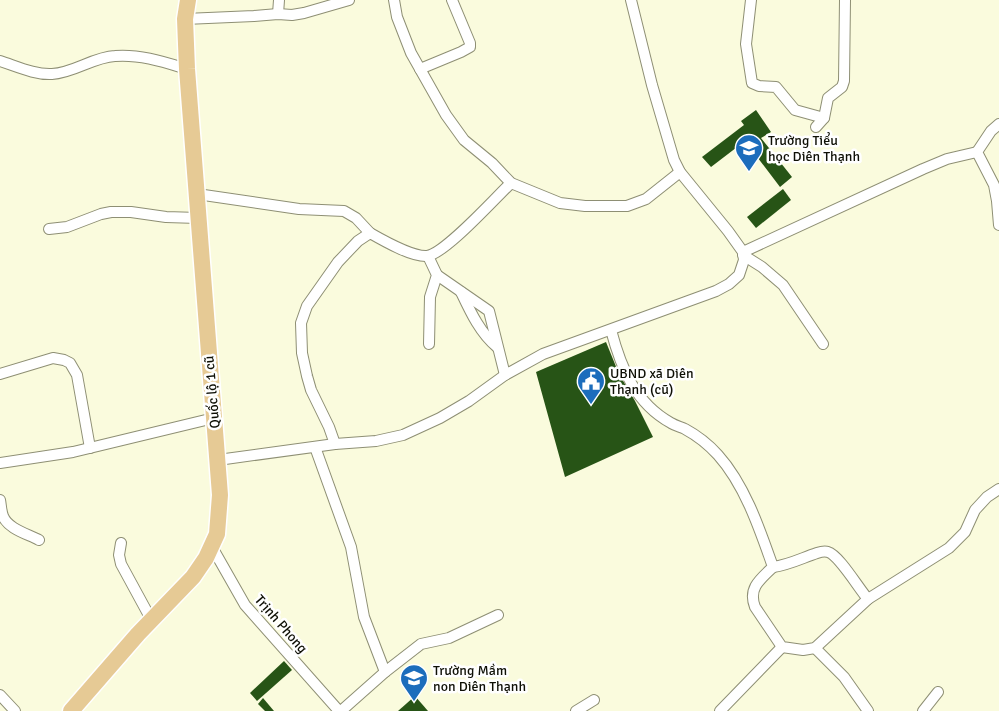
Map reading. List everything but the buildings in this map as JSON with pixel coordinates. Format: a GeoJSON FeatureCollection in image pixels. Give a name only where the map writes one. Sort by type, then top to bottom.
{"type":"FeatureCollection","features":[{"type":"Feature","properties":{"kind":"main road","name":"Quốc lộ 1 cũ"},"geometry":{"type":"LineString","coordinates":[[177,0],[185,19]]}},
{"type":"Feature","properties":{"kind":"main road","name":"Quốc lộ 1 cũ"},"geometry":{"type":"LineString","coordinates":[[71,711],[192,577],[212,546],[217,534],[220,506],[218,460],[187,69],[185,19],[188,0]]}},
{"type":"Feature","properties":{"kind":"street"},"geometry":{"type":"LineString","coordinates":[[278,14],[279,0]]}},
{"type":"Feature","properties":{"kind":"street"},"geometry":{"type":"LineString","coordinates":[[185,19],[304,14],[349,0]]}},
{"type":"Feature","properties":{"kind":"street"},"geometry":{"type":"LineString","coordinates":[[394,0],[397,17],[411,53],[456,131],[473,150],[492,163],[511,183],[560,203],[585,206],[628,206],[646,198],[680,172]]}},
{"type":"Feature","properties":{"kind":"street"},"geometry":{"type":"LineString","coordinates":[[420,69],[470,47],[452,0]]}},
{"type":"Feature","properties":{"kind":"street"},"geometry":{"type":"LineString","coordinates":[[631,0],[665,134],[680,172],[728,230],[743,253],[783,285],[823,344]]}},
{"type":"Feature","properties":{"kind":"street"},"geometry":{"type":"LineString","coordinates":[[751,0],[746,44],[752,83],[759,86],[776,87],[795,110],[824,118]]}},
{"type":"Feature","properties":{"kind":"street"},"geometry":{"type":"LineString","coordinates":[[816,127],[824,118],[828,98],[842,87],[844,82],[845,0]]}},
{"type":"Feature","properties":{"kind":"street"},"geometry":{"type":"LineString","coordinates":[[0,61],[39,73],[53,74],[105,58],[125,55],[152,59],[187,69]]}},
{"type":"Feature","properties":{"kind":"street"},"geometry":{"type":"LineString","coordinates":[[743,253],[923,168],[948,159],[977,152],[991,131],[999,124]]}},
{"type":"Feature","properties":{"kind":"street"},"geometry":{"type":"LineString","coordinates":[[977,152],[994,185],[999,225]]}},
{"type":"Feature","properties":{"kind":"street"},"geometry":{"type":"LineString","coordinates":[[197,194],[298,209],[344,211],[356,218],[370,233],[416,254],[428,256],[445,246],[511,183]]}},
{"type":"Feature","properties":{"kind":"street"},"geometry":{"type":"LineString","coordinates":[[49,229],[67,227],[111,212],[198,218]]}},
{"type":"Feature","properties":{"kind":"street"},"geometry":{"type":"LineString","coordinates":[[335,444],[307,376],[302,353],[300,323],[307,306],[338,262],[358,241],[370,233]]}},
{"type":"Feature","properties":{"kind":"street"},"geometry":{"type":"LineString","coordinates":[[218,460],[335,444],[376,441],[403,435],[440,418],[469,401],[505,375],[543,354],[716,291],[730,284],[739,275],[744,260],[743,253]]}},
{"type":"Feature","properties":{"kind":"street"},"geometry":{"type":"LineString","coordinates":[[428,256],[437,275],[489,311],[505,375]]}},
{"type":"Feature","properties":{"kind":"street"},"geometry":{"type":"LineString","coordinates":[[429,344],[430,297],[437,275]]}},
{"type":"Feature","properties":{"kind":"street"},"geometry":{"type":"LineString","coordinates":[[461,291],[488,340],[497,347]]}},
{"type":"Feature","properties":{"kind":"street"},"geometry":{"type":"LineString","coordinates":[[611,330],[623,370],[640,397],[660,416],[700,439],[728,467],[754,516],[773,568]]}},
{"type":"Feature","properties":{"kind":"street"},"geometry":{"type":"LineString","coordinates":[[0,374],[53,358],[70,363],[78,375],[90,448]]}},
{"type":"Feature","properties":{"kind":"street"},"geometry":{"type":"LineString","coordinates":[[0,463],[90,448],[214,418]]}},
{"type":"Feature","properties":{"kind":"street"},"geometry":{"type":"LineString","coordinates":[[315,447],[352,547],[364,618],[385,672]]}},
{"type":"Feature","properties":{"kind":"street"},"geometry":{"type":"LineString","coordinates":[[868,599],[838,559],[828,552],[820,552],[785,566],[773,568],[752,593],[755,608],[782,647],[803,650],[815,648],[868,599],[949,548],[965,532],[975,510],[987,497],[999,489]]}},
{"type":"Feature","properties":{"kind":"street"},"geometry":{"type":"LineString","coordinates":[[0,500],[3,516],[7,522],[14,528],[39,540]]}},
{"type":"Feature","properties":{"kind":"street"},"geometry":{"type":"LineString","coordinates":[[121,543],[119,555],[121,564],[152,621]]}},
{"type":"Feature","properties":{"kind":"street","name":"Trịnh Phong"},"geometry":{"type":"LineString","coordinates":[[212,546],[245,605],[340,711]]}},
{"type":"Feature","properties":{"kind":"street"},"geometry":{"type":"LineString","coordinates":[[340,711],[421,644],[449,638],[498,615]]}},
{"type":"Feature","properties":{"kind":"street"},"geometry":{"type":"LineString","coordinates":[[720,711],[782,647]]}},
{"type":"Feature","properties":{"kind":"street"},"geometry":{"type":"LineString","coordinates":[[815,648],[844,677],[868,711]]}},
{"type":"Feature","properties":{"kind":"street"},"geometry":{"type":"LineString","coordinates":[[923,711],[938,692]]}},
{"type":"Feature","properties":{"kind":"street"},"geometry":{"type":"LineString","coordinates":[[0,695],[15,711]]}},
{"type":"Feature","properties":{"kind":"street"},"geometry":{"type":"LineString","coordinates":[[576,711],[594,700]]}},
{"type":"Feature","properties":{"kind":"place","name":"Trường Tiểu học Diên Thạnh"},"geometry":{"type":"Point","coordinates":[749,172]}},
{"type":"Feature","properties":{"kind":"place","name":"UBND xã Diên Thạnh (cũ)"},"geometry":{"type":"Point","coordinates":[591,405]}},
{"type":"Feature","properties":{"kind":"place","name":"Trường Mầm non Diên Thạnh"},"geometry":{"type":"Point","coordinates":[414,702]}}]}
